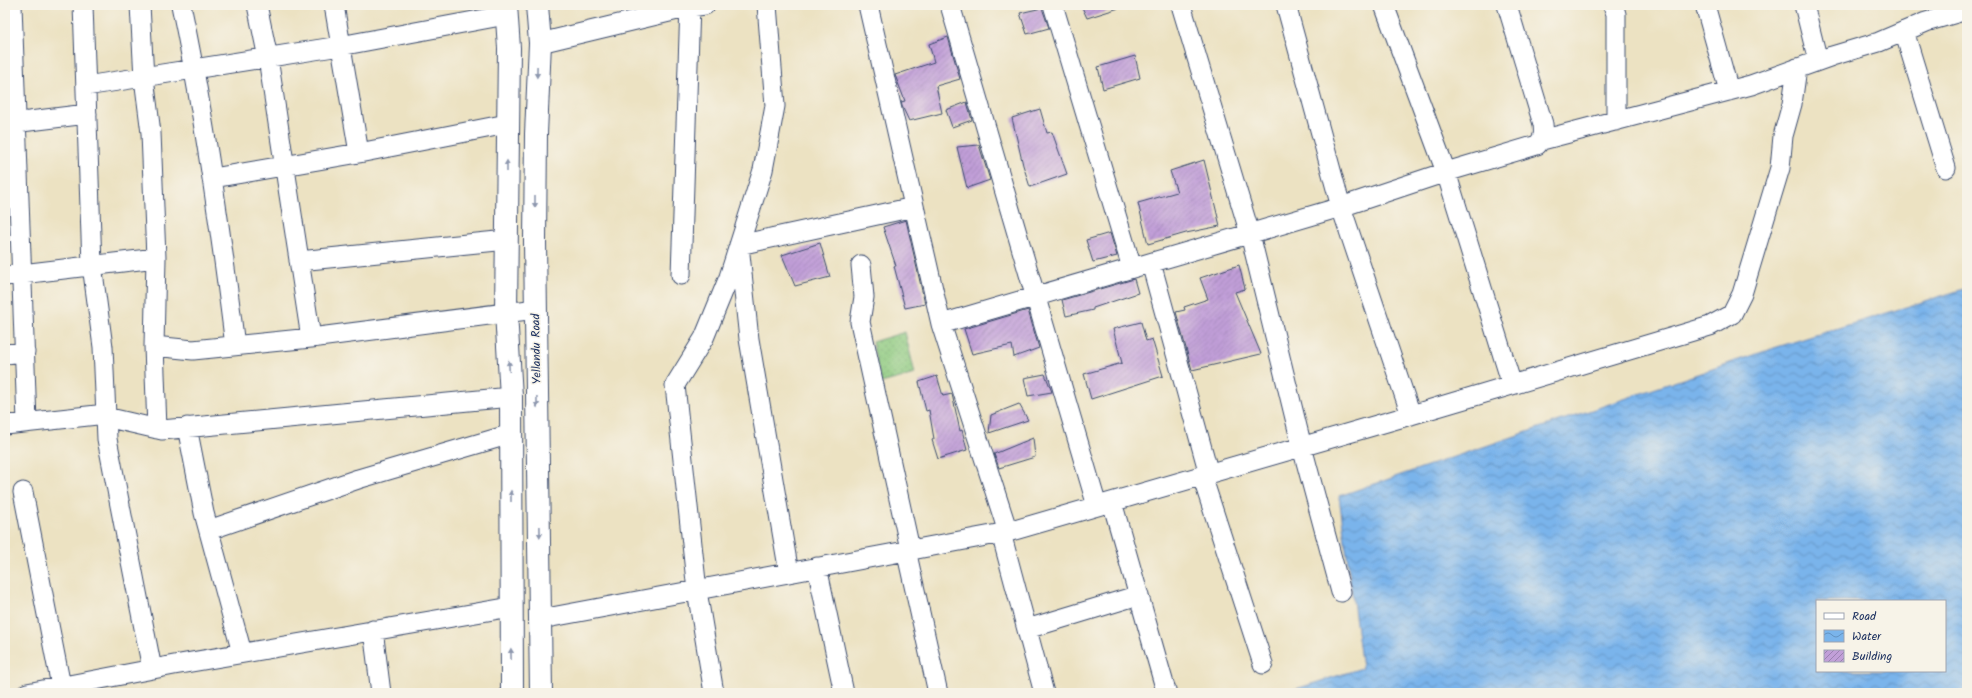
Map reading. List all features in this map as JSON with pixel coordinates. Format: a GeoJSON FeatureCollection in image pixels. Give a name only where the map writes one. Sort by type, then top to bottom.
{"type":"FeatureCollection","features":[{"type":"Feature","properties":{"kind":"main road","name":"Yellandu Road"},"geometry":{"type":"LineString","coordinates":[[537,5],[540,43],[536,134],[536,309],[541,693]]}},
{"type":"Feature","properties":{"kind":"main road"},"geometry":{"type":"LineString","coordinates":[[506,10],[508,48],[506,312],[511,397],[512,693]]}},
{"type":"Feature","properties":{"kind":"street"},"geometry":{"type":"LineString","coordinates":[[12,5],[9,45],[13,275],[25,352],[27,422]]}},
{"type":"Feature","properties":{"kind":"street"},"geometry":{"type":"LineString","coordinates":[[83,5],[92,265],[103,347],[107,439],[118,502],[152,669]]}},
{"type":"Feature","properties":{"kind":"street"},"geometry":{"type":"LineString","coordinates":[[140,5],[144,78],[151,133],[156,258],[154,346],[157,429]]}},
{"type":"Feature","properties":{"kind":"street"},"geometry":{"type":"LineString","coordinates":[[181,5],[195,70],[213,178],[235,346]]}},
{"type":"Feature","properties":{"kind":"street"},"geometry":{"type":"LineString","coordinates":[[257,5],[268,58],[311,338]]}},
{"type":"Feature","properties":{"kind":"street"},"geometry":{"type":"LineString","coordinates":[[334,5],[359,153]]}},
{"type":"Feature","properties":{"kind":"street"},"geometry":{"type":"LineString","coordinates":[[714,693],[697,591],[675,385],[704,338],[729,277],[763,170],[775,106],[767,5]]}},
{"type":"Feature","properties":{"kind":"street"},"geometry":{"type":"LineString","coordinates":[[868,5],[941,324],[1004,532],[1044,693]]}},
{"type":"Feature","properties":{"kind":"street"},"geometry":{"type":"LineString","coordinates":[[950,5],[1034,297],[1104,504],[1139,595],[1166,692]]}},
{"type":"Feature","properties":{"kind":"street"},"geometry":{"type":"LineString","coordinates":[[1053,5],[1132,268]]}},
{"type":"Feature","properties":{"kind":"street"},"geometry":{"type":"LineString","coordinates":[[1181,5],[1250,234],[1302,447],[1341,592]]}},
{"type":"Feature","properties":{"kind":"street"},"geometry":{"type":"LineString","coordinates":[[1286,5],[1341,207],[1411,415]]}},
{"type":"Feature","properties":{"kind":"street"},"geometry":{"type":"LineString","coordinates":[[1384,5],[1446,172],[1512,385]]}},
{"type":"Feature","properties":{"kind":"street"},"geometry":{"type":"LineString","coordinates":[[941,324],[1341,207],[1446,172],[1537,145],[1542,140],[1544,135],[1543,124],[1507,5]]}},
{"type":"Feature","properties":{"kind":"street"},"geometry":{"type":"LineString","coordinates":[[1613,5],[1616,14],[1616,120]]}},
{"type":"Feature","properties":{"kind":"street"},"geometry":{"type":"LineString","coordinates":[[1705,5],[1729,91]]}},
{"type":"Feature","properties":{"kind":"street"},"geometry":{"type":"LineString","coordinates":[[1804,5],[1818,60]]}},
{"type":"Feature","properties":{"kind":"street"},"geometry":{"type":"LineString","coordinates":[[540,43],[695,6],[681,275]]}},
{"type":"Feature","properties":{"kind":"street"},"geometry":{"type":"LineString","coordinates":[[86,86],[340,46],[506,10]]}},
{"type":"Feature","properties":{"kind":"street"},"geometry":{"type":"LineString","coordinates":[[1542,140],[1751,85],[1818,60],[1879,42],[1926,22],[1967,10]]}},
{"type":"Feature","properties":{"kind":"street"},"geometry":{"type":"LineString","coordinates":[[1904,31],[1946,168]]}},
{"type":"Feature","properties":{"kind":"street"},"geometry":{"type":"LineString","coordinates":[[541,619],[697,591],[908,549],[1004,532],[1302,447],[1710,326],[1732,314],[1742,294],[1780,168],[1783,136],[1792,104],[1797,68]]}},
{"type":"Feature","properties":{"kind":"street"},"geometry":{"type":"LineString","coordinates":[[11,123],[87,114]]}},
{"type":"Feature","properties":{"kind":"street"},"geometry":{"type":"LineString","coordinates":[[213,178],[359,153],[507,124]]}},
{"type":"Feature","properties":{"kind":"street"},"geometry":{"type":"LineString","coordinates":[[739,245],[914,207]]}},
{"type":"Feature","properties":{"kind":"street"},"geometry":{"type":"LineString","coordinates":[[299,261],[507,240]]}},
{"type":"Feature","properties":{"kind":"street"},"geometry":{"type":"LineString","coordinates":[[739,245],[749,339],[790,572]]}},
{"type":"Feature","properties":{"kind":"street"},"geometry":{"type":"LineString","coordinates":[[13,275],[156,258]]}},
{"type":"Feature","properties":{"kind":"street"},"geometry":{"type":"LineString","coordinates":[[1151,263],[1206,475],[1263,664]]}},
{"type":"Feature","properties":{"kind":"street"},"geometry":{"type":"LineString","coordinates":[[861,265],[864,297],[860,322],[938,693]]}},
{"type":"Feature","properties":{"kind":"street"},"geometry":{"type":"LineString","coordinates":[[154,346],[192,350],[235,346],[311,338],[536,309]]}},
{"type":"Feature","properties":{"kind":"street"},"geometry":{"type":"LineString","coordinates":[[5,354],[25,352]]}},
{"type":"Feature","properties":{"kind":"street"},"geometry":{"type":"LineString","coordinates":[[5,425],[97,415],[157,429],[511,397]]}},
{"type":"Feature","properties":{"kind":"street"},"geometry":{"type":"LineString","coordinates":[[187,427],[209,530],[242,653]]}},
{"type":"Feature","properties":{"kind":"street"},"geometry":{"type":"LineString","coordinates":[[209,530],[358,479],[511,434]]}},
{"type":"Feature","properties":{"kind":"street"},"geometry":{"type":"LineString","coordinates":[[23,492],[61,686]]}},
{"type":"Feature","properties":{"kind":"street"},"geometry":{"type":"LineString","coordinates":[[817,567],[844,693]]}},
{"type":"Feature","properties":{"kind":"street"},"geometry":{"type":"LineString","coordinates":[[1027,629],[1139,595]]}},
{"type":"Feature","properties":{"kind":"street"},"geometry":{"type":"LineString","coordinates":[[27,693],[152,669],[511,606]]}},
{"type":"Feature","properties":{"kind":"street"},"geometry":{"type":"LineString","coordinates":[[373,630],[381,693]]}},
{"type":"Feature","properties":{"kind":"green space"},"geometry":{"type":"Polygon","coordinates":[[[905,332],[915,374],[881,383],[872,342],[905,332]]]}},
{"type":"Feature","properties":{"kind":"water"},"geometry":{"type":"Polygon","coordinates":[[[1967,288],[1967,693],[1283,693],[1362,668],[1339,496],[1774,348],[1967,288]]]}},
{"type":"Feature","properties":{"kind":"building"},"geometry":{"type":"Polygon","coordinates":[[[1081,5],[1118,5],[1119,8],[1087,18],[1081,5]]]}},
{"type":"Feature","properties":{"kind":"building"},"geometry":{"type":"Polygon","coordinates":[[[1042,8],[1049,28],[1027,34],[1020,13],[1042,8]]]}},
{"type":"Feature","properties":{"kind":"building"},"geometry":{"type":"Polygon","coordinates":[[[948,37],[960,79],[936,86],[942,113],[909,121],[902,106],[901,102],[905,101],[895,75],[934,62],[929,44],[948,37]]]}},
{"type":"Feature","properties":{"kind":"building"},"geometry":{"type":"Polygon","coordinates":[[[1135,56],[1140,78],[1103,89],[1098,67],[1135,56]]]}},
{"type":"Feature","properties":{"kind":"building"},"geometry":{"type":"Polygon","coordinates":[[[967,102],[972,120],[952,127],[946,110],[967,102]]]}},
{"type":"Feature","properties":{"kind":"building"},"geometry":{"type":"Polygon","coordinates":[[[1040,109],[1047,133],[1052,132],[1067,174],[1030,187],[1023,165],[1012,118],[1040,109]]]}},
{"type":"Feature","properties":{"kind":"building"},"geometry":{"type":"Polygon","coordinates":[[[979,145],[990,180],[967,188],[957,147],[979,145]]]}},
{"type":"Feature","properties":{"kind":"building"},"geometry":{"type":"Polygon","coordinates":[[[1204,160],[1220,226],[1186,233],[1148,244],[1138,203],[1177,192],[1170,171],[1204,160]]]}},
{"type":"Feature","properties":{"kind":"building"},"geometry":{"type":"Polygon","coordinates":[[[906,220],[925,304],[905,308],[894,266],[896,266],[883,227],[906,220]]]}},
{"type":"Feature","properties":{"kind":"building"},"geometry":{"type":"Polygon","coordinates":[[[1110,233],[1117,256],[1093,262],[1086,240],[1110,233]]]}},
{"type":"Feature","properties":{"kind":"building"},"geometry":{"type":"Polygon","coordinates":[[[820,243],[830,277],[795,286],[782,255],[820,243]]]}},
{"type":"Feature","properties":{"kind":"building"},"geometry":{"type":"Polygon","coordinates":[[[1239,265],[1245,289],[1235,292],[1261,354],[1192,370],[1176,312],[1185,310],[1184,307],[1208,299],[1200,278],[1239,265]]]}},
{"type":"Feature","properties":{"kind":"building"},"geometry":{"type":"Polygon","coordinates":[[[1134,279],[1138,293],[1093,308],[1093,310],[1066,316],[1062,300],[1134,279]]]}},
{"type":"Feature","properties":{"kind":"building"},"geometry":{"type":"Polygon","coordinates":[[[1028,310],[1039,348],[1014,357],[1012,345],[972,354],[964,329],[1028,310]]]}},
{"type":"Feature","properties":{"kind":"building"},"geometry":{"type":"Polygon","coordinates":[[[1141,322],[1146,341],[1152,339],[1163,376],[1091,399],[1084,374],[1122,363],[1113,329],[1141,322]]]}},
{"type":"Feature","properties":{"kind":"building"},"geometry":{"type":"Polygon","coordinates":[[[1045,374],[1052,392],[1028,396],[1024,378],[1045,374]]]}},
{"type":"Feature","properties":{"kind":"building"},"geometry":{"type":"Polygon","coordinates":[[[937,376],[943,396],[952,394],[960,431],[962,430],[967,450],[938,459],[932,440],[934,439],[929,410],[926,411],[919,382],[937,376]]]}},
{"type":"Feature","properties":{"kind":"building"},"geometry":{"type":"Polygon","coordinates":[[[1019,404],[1028,420],[989,433],[991,415],[1019,404]]]}},
{"type":"Feature","properties":{"kind":"building"},"geometry":{"type":"Polygon","coordinates":[[[1033,438],[1035,457],[999,468],[994,454],[1033,438]]]}}]}
